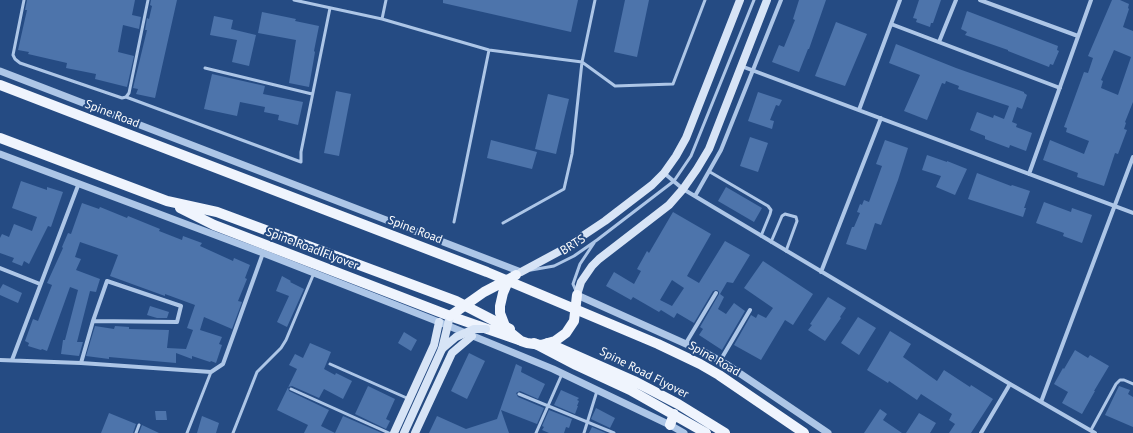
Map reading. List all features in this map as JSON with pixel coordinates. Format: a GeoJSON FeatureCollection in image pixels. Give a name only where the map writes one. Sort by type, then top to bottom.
{"type":"FeatureCollection","features":[{"type":"Feature","properties":{"kind":"main road"},"geometry":{"type":"LineString","coordinates":[[404,433],[442,349],[450,316],[484,292],[560,251],[605,221],[642,194],[664,173],[686,138],[740,0]]}},
{"type":"Feature","properties":{"kind":"main road"},"geometry":{"type":"LineString","coordinates":[[548,343],[561,337],[570,327],[576,314],[577,295],[581,282],[592,266],[668,205],[683,189],[697,169],[709,149],[767,0]]}},
{"type":"Feature","properties":{"kind":"main road","name":"Spine Road"},"geometry":{"type":"LineString","coordinates":[[0,85],[487,272],[658,344],[719,375],[804,433]]}},
{"type":"Feature","properties":{"kind":"main road"},"geometry":{"type":"LineString","coordinates":[[0,138],[167,201],[218,212],[456,301],[576,365],[630,390],[706,433]]}},
{"type":"Feature","properties":{"kind":"main road","name":"Spine Road Flyover"},"geometry":{"type":"LineString","coordinates":[[167,201],[214,225],[450,316],[534,345],[548,343],[634,381],[678,404],[725,433]]}},
{"type":"Feature","properties":{"kind":"main road"},"geometry":{"type":"LineString","coordinates":[[515,275],[501,299],[500,313],[505,326],[521,341]]}},
{"type":"Feature","properties":{"kind":"main road"},"geometry":{"type":"LineString","coordinates":[[394,433],[434,345],[439,322]]}},
{"type":"Feature","properties":{"kind":"main road"},"geometry":{"type":"LineString","coordinates":[[442,349],[456,337],[474,329],[486,329]]}},
{"type":"Feature","properties":{"kind":"main road"},"geometry":{"type":"LineString","coordinates":[[415,433],[452,353],[472,336]]}},
{"type":"Feature","properties":{"kind":"main road"},"geometry":{"type":"LineString","coordinates":[[669,427],[674,414]]}},
{"type":"Feature","properties":{"kind":"street"},"geometry":{"type":"LineString","coordinates":[[695,196],[710,172],[721,150],[781,0]]}},
{"type":"Feature","properties":{"kind":"street"},"geometry":{"type":"LineString","coordinates":[[859,110],[900,0]]}},
{"type":"Feature","properties":{"kind":"street"},"geometry":{"type":"LineString","coordinates":[[939,42],[956,0]]}},
{"type":"Feature","properties":{"kind":"street"},"geometry":{"type":"LineString","coordinates":[[980,0],[1078,36]]}},
{"type":"Feature","properties":{"kind":"street"},"geometry":{"type":"LineString","coordinates":[[1029,174],[1091,0]]}},
{"type":"Feature","properties":{"kind":"street"},"geometry":{"type":"LineString","coordinates":[[891,24],[1060,88]]}},
{"type":"Feature","properties":{"kind":"street"},"geometry":{"type":"LineString","coordinates":[[741,66],[1133,213]]}},
{"type":"Feature","properties":{"kind":"street","name":"Spine Road"},"geometry":{"type":"LineString","coordinates":[[0,71],[515,275]]}},
{"type":"Feature","properties":{"kind":"street"},"geometry":{"type":"LineString","coordinates":[[821,272],[881,118]]}},
{"type":"Feature","properties":{"kind":"street"},"geometry":{"type":"LineString","coordinates":[[0,154],[439,322],[562,373],[669,427],[684,433]]}},
{"type":"Feature","properties":{"kind":"street"},"geometry":{"type":"LineString","coordinates":[[1041,402],[1133,156]]}},
{"type":"Feature","properties":{"kind":"street"},"geometry":{"type":"LineString","coordinates":[[664,173],[683,189],[1095,433]]}},
{"type":"Feature","properties":{"kind":"street"},"geometry":{"type":"LineString","coordinates":[[12,360],[79,183]]}},
{"type":"Feature","properties":{"kind":"street"},"geometry":{"type":"LineString","coordinates":[[0,360],[81,363],[210,372],[223,364],[263,254]]}},
{"type":"Feature","properties":{"kind":"street"},"geometry":{"type":"LineString","coordinates":[[0,268],[40,284]]}},
{"type":"Feature","properties":{"kind":"street"},"geometry":{"type":"LineString","coordinates":[[81,363],[93,321],[107,281],[181,306],[177,322],[93,321]]}},
{"type":"Feature","properties":{"kind":"street"},"geometry":{"type":"LineString","coordinates":[[686,343],[716,293]]}},
{"type":"Feature","properties":{"kind":"street","name":"Spine Road"},"geometry":{"type":"LineString","coordinates":[[577,295],[686,343],[720,361],[826,432]]}},
{"type":"Feature","properties":{"kind":"street"},"geometry":{"type":"LineString","coordinates":[[720,361],[750,310]]}},
{"type":"Feature","properties":{"kind":"street"},"geometry":{"type":"LineString","coordinates":[[981,433],[1010,384]]}},
{"type":"Feature","properties":{"kind":"lane"},"geometry":{"type":"LineString","coordinates":[[24,0],[13,55],[20,63],[118,97],[126,97],[301,162],[301,152],[330,8]]}},
{"type":"Feature","properties":{"kind":"lane"},"geometry":{"type":"LineString","coordinates":[[126,97],[129,94],[148,0]]}},
{"type":"Feature","properties":{"kind":"lane"},"geometry":{"type":"LineString","coordinates":[[294,0],[382,19],[488,50],[582,62],[615,86],[673,84],[705,0]]}},
{"type":"Feature","properties":{"kind":"lane"},"geometry":{"type":"LineString","coordinates":[[382,19],[386,0]]}},
{"type":"Feature","properties":{"kind":"lane"},"geometry":{"type":"LineString","coordinates":[[503,223],[564,189],[572,154],[582,62],[595,0]]}},
{"type":"Feature","properties":{"kind":"lane"},"geometry":{"type":"LineString","coordinates":[[597,240],[674,181],[691,156],[754,0]]}},
{"type":"Feature","properties":{"kind":"lane"},"geometry":{"type":"LineString","coordinates":[[454,222],[488,50]]}},
{"type":"Feature","properties":{"kind":"lane"},"geometry":{"type":"LineString","coordinates":[[205,68],[312,94]]}},
{"type":"Feature","properties":{"kind":"lane"},"geometry":{"type":"LineString","coordinates":[[710,172],[768,206],[771,210],[761,236]]}},
{"type":"Feature","properties":{"kind":"lane"},"geometry":{"type":"LineString","coordinates":[[771,242],[782,216],[785,214],[796,217],[797,221],[786,251]]}},
{"type":"Feature","properties":{"kind":"lane","name":"BRTS"},"geometry":{"type":"LineString","coordinates":[[515,275],[554,266],[574,256],[597,240]]}},
{"type":"Feature","properties":{"kind":"lane","name":"BRTS"},"geometry":{"type":"LineString","coordinates":[[577,295],[573,284],[580,264],[597,240]]}},
{"type":"Feature","properties":{"kind":"lane"},"geometry":{"type":"LineString","coordinates":[[233,433],[257,372],[281,348],[286,340],[314,273]]}},
{"type":"Feature","properties":{"kind":"lane"},"geometry":{"type":"LineString","coordinates":[[330,364],[409,399]]}},
{"type":"Feature","properties":{"kind":"lane"},"geometry":{"type":"LineString","coordinates":[[187,433],[210,372]]}},
{"type":"Feature","properties":{"kind":"lane"},"geometry":{"type":"LineString","coordinates":[[536,433],[562,373]]}},
{"type":"Feature","properties":{"kind":"lane"},"geometry":{"type":"LineString","coordinates":[[1091,430],[1116,384],[1120,380],[1124,380],[1133,384]]}},
{"type":"Feature","properties":{"kind":"lane"},"geometry":{"type":"LineString","coordinates":[[291,389],[389,433]]}},
{"type":"Feature","properties":{"kind":"lane"},"geometry":{"type":"LineString","coordinates":[[584,433],[597,390]]}},
{"type":"Feature","properties":{"kind":"lane"},"geometry":{"type":"LineString","coordinates":[[519,394],[614,433]]}},
{"type":"Feature","properties":{"kind":"lane"},"geometry":{"type":"LineString","coordinates":[[136,433],[139,425]]}},
{"type":"Feature","properties":{"kind":"building"},"geometry":{"type":"Polygon","coordinates":[[[27,0],[135,0],[132,15],[141,17],[139,29],[123,25],[118,52],[134,56],[127,87],[95,79],[96,74],[66,68],[67,63],[28,54],[29,52],[18,50],[27,10],[25,10],[27,0]]]}},
{"type":"Feature","properties":{"kind":"building"},"geometry":{"type":"Polygon","coordinates":[[[151,0],[177,0],[155,98],[136,94],[138,89],[133,88],[147,30],[145,30],[147,18],[149,19],[152,6],[150,5],[151,0]]]}},
{"type":"Feature","properties":{"kind":"building"},"geometry":{"type":"Polygon","coordinates":[[[443,0],[578,0],[571,32],[443,3],[443,0]]]}},
{"type":"Feature","properties":{"kind":"building"},"geometry":{"type":"Polygon","coordinates":[[[625,0],[649,0],[637,57],[614,52],[625,0]]]}},
{"type":"Feature","properties":{"kind":"building"},"geometry":{"type":"Polygon","coordinates":[[[799,0],[826,0],[809,49],[799,72],[772,62],[779,45],[784,47],[795,20],[793,19],[799,0]]]}},
{"type":"Feature","properties":{"kind":"building"},"geometry":{"type":"Polygon","coordinates":[[[919,0],[941,0],[933,23],[931,23],[930,27],[916,22],[917,19],[913,18],[919,0]]]}},
{"type":"Feature","properties":{"kind":"building"},"geometry":{"type":"Polygon","coordinates":[[[1112,0],[1120,0],[1129,4],[1129,9],[1123,27],[1133,31],[1133,102],[1125,122],[1124,129],[1127,130],[1118,154],[1115,153],[1104,186],[1077,177],[1078,173],[1043,160],[1050,140],[1084,154],[1089,141],[1066,132],[1067,128],[1064,127],[1084,72],[1088,73],[1093,58],[1088,56],[1112,0]],[[1114,50],[1101,80],[1103,81],[1101,88],[1118,95],[1131,57],[1114,50]]]}},
{"type":"Feature","properties":{"kind":"building"},"geometry":{"type":"Polygon","coordinates":[[[967,11],[1058,46],[1057,50],[1059,51],[1053,65],[1050,64],[1049,67],[1008,50],[965,35],[967,32],[961,29],[967,11]]]}},
{"type":"Feature","properties":{"kind":"building"},"geometry":{"type":"Polygon","coordinates":[[[262,12],[296,19],[295,21],[319,26],[309,87],[289,83],[296,40],[258,33],[262,12]]]}},
{"type":"Feature","properties":{"kind":"building"},"geometry":{"type":"Polygon","coordinates":[[[214,16],[233,20],[231,29],[256,35],[249,66],[232,62],[237,40],[210,35],[214,16]]]}},
{"type":"Feature","properties":{"kind":"building"},"geometry":{"type":"Polygon","coordinates":[[[836,22],[867,34],[845,86],[815,76],[836,22]]]}},
{"type":"Feature","properties":{"kind":"building"},"geometry":{"type":"Polygon","coordinates":[[[896,44],[956,68],[1024,92],[1027,95],[1022,109],[1017,107],[1012,122],[1017,124],[1016,127],[1032,133],[1026,151],[1010,145],[1009,148],[985,139],[985,136],[970,130],[977,112],[993,118],[994,115],[1004,119],[1009,106],[958,89],[959,86],[946,81],[945,84],[942,83],[927,120],[904,111],[920,75],[889,63],[896,44]]]}},
{"type":"Feature","properties":{"kind":"building"},"geometry":{"type":"Polygon","coordinates":[[[212,74],[265,86],[263,94],[303,102],[298,125],[278,120],[279,115],[264,112],[265,107],[240,102],[237,116],[204,109],[212,74]]]}},
{"type":"Feature","properties":{"kind":"building"},"geometry":{"type":"Polygon","coordinates":[[[336,91],[351,94],[339,156],[324,153],[336,91]]]}},
{"type":"Feature","properties":{"kind":"building"},"geometry":{"type":"Polygon","coordinates":[[[758,92],[782,100],[779,106],[776,105],[770,120],[774,121],[772,129],[748,121],[758,92]]]}},
{"type":"Feature","properties":{"kind":"building"},"geometry":{"type":"Polygon","coordinates":[[[548,94],[569,99],[556,154],[535,149],[548,94]]]}},
{"type":"Feature","properties":{"kind":"building"},"geometry":{"type":"Polygon","coordinates":[[[750,137],[768,143],[758,172],[740,166],[750,137]]]}},
{"type":"Feature","properties":{"kind":"building"},"geometry":{"type":"Polygon","coordinates":[[[491,140],[537,152],[532,169],[487,158],[491,140]]]}},
{"type":"Feature","properties":{"kind":"building"},"geometry":{"type":"Polygon","coordinates":[[[885,140],[908,148],[881,225],[875,223],[866,250],[846,244],[852,227],[854,227],[860,213],[857,212],[860,204],[862,205],[864,200],[869,202],[882,166],[876,164],[885,140]]]}},
{"type":"Feature","properties":{"kind":"building"},"geometry":{"type":"Polygon","coordinates":[[[927,155],[967,169],[955,195],[936,187],[941,176],[922,170],[927,155]]]}},
{"type":"Feature","properties":{"kind":"building"},"geometry":{"type":"Polygon","coordinates":[[[977,173],[1011,186],[1012,185],[1030,191],[1024,208],[1026,208],[1023,217],[968,199],[977,173]]]}},
{"type":"Feature","properties":{"kind":"building"},"geometry":{"type":"Polygon","coordinates":[[[21,181],[47,190],[47,187],[63,192],[51,227],[48,226],[29,264],[24,261],[22,266],[12,262],[14,258],[0,253],[0,238],[2,234],[9,237],[14,224],[32,231],[37,217],[12,208],[21,181]]]}},
{"type":"Feature","properties":{"kind":"building"},"geometry":{"type":"Polygon","coordinates":[[[726,187],[762,208],[754,222],[718,201],[726,187]]]}},
{"type":"Feature","properties":{"kind":"building"},"geometry":{"type":"Polygon","coordinates":[[[1044,202],[1071,212],[1072,208],[1092,215],[1082,243],[1063,236],[1064,233],[1036,223],[1044,202]]]}},
{"type":"Feature","properties":{"kind":"building"},"geometry":{"type":"Polygon","coordinates":[[[82,203],[99,209],[100,207],[127,218],[128,216],[182,240],[183,236],[202,243],[200,246],[233,261],[234,258],[250,265],[245,278],[247,279],[238,301],[242,302],[232,329],[204,317],[200,330],[222,337],[219,344],[222,345],[216,363],[192,356],[192,359],[176,353],[176,363],[109,357],[109,359],[86,356],[95,326],[114,329],[115,326],[129,327],[129,329],[169,330],[167,348],[186,349],[193,330],[187,328],[195,305],[110,276],[118,255],[80,242],[75,257],[81,259],[76,270],[100,279],[96,292],[90,291],[77,342],[83,342],[79,356],[61,354],[63,340],[65,340],[78,290],[70,287],[47,351],[28,346],[29,343],[25,341],[33,319],[38,321],[52,285],[47,283],[68,233],[71,234],[82,203]]]}},
{"type":"Feature","properties":{"kind":"building"},"geometry":{"type":"Polygon","coordinates":[[[673,212],[711,234],[687,276],[699,283],[725,241],[750,255],[733,283],[727,282],[720,294],[724,297],[718,309],[726,314],[734,303],[745,311],[722,350],[699,335],[703,329],[700,327],[719,294],[717,290],[713,291],[694,323],[677,313],[674,318],[661,310],[659,312],[633,297],[631,300],[606,286],[614,272],[634,284],[641,271],[637,269],[647,251],[649,253],[673,212]],[[672,280],[660,300],[672,306],[684,288],[672,280]]]}},
{"type":"Feature","properties":{"kind":"building"},"geometry":{"type":"Polygon","coordinates":[[[763,261],[813,294],[793,325],[785,320],[761,360],[734,345],[751,315],[756,318],[758,314],[766,318],[773,308],[744,288],[763,261]]]}},
{"type":"Feature","properties":{"kind":"building"},"geometry":{"type":"Polygon","coordinates":[[[282,276],[304,289],[287,327],[277,322],[289,296],[276,291],[282,276]]]}},
{"type":"Feature","properties":{"kind":"building"},"geometry":{"type":"Polygon","coordinates":[[[3,284],[22,293],[18,303],[0,295],[0,289],[3,284]]]}},
{"type":"Feature","properties":{"kind":"building"},"geometry":{"type":"Polygon","coordinates":[[[828,297],[846,308],[825,341],[808,330],[812,325],[810,324],[828,297]]]}},
{"type":"Feature","properties":{"kind":"building"},"geometry":{"type":"Polygon","coordinates":[[[150,306],[169,312],[167,318],[157,318],[147,315],[150,306]]]}},
{"type":"Feature","properties":{"kind":"building"},"geometry":{"type":"Polygon","coordinates":[[[858,317],[876,328],[859,355],[841,343],[858,317]]]}},
{"type":"Feature","properties":{"kind":"building"},"geometry":{"type":"Polygon","coordinates":[[[890,331],[911,344],[903,357],[937,381],[944,370],[970,387],[971,385],[993,399],[971,433],[949,433],[955,424],[949,420],[952,414],[921,394],[917,400],[889,381],[888,383],[867,370],[890,331]]]}},
{"type":"Feature","properties":{"kind":"building"},"geometry":{"type":"Polygon","coordinates":[[[404,332],[417,340],[411,351],[398,343],[404,332]]]}},
{"type":"Feature","properties":{"kind":"building"},"geometry":{"type":"Polygon","coordinates":[[[310,343],[331,352],[324,369],[352,381],[343,399],[324,389],[319,398],[292,386],[288,387],[297,369],[289,365],[295,354],[303,358],[310,343]]]}},
{"type":"Feature","properties":{"kind":"building"},"geometry":{"type":"Polygon","coordinates":[[[1075,350],[1088,358],[1090,355],[1109,366],[1082,414],[1062,403],[1068,392],[1054,384],[1075,350]]]}},
{"type":"Feature","properties":{"kind":"building"},"geometry":{"type":"Polygon","coordinates":[[[469,353],[485,361],[467,399],[451,391],[469,353]]]}},
{"type":"Feature","properties":{"kind":"building"},"geometry":{"type":"Polygon","coordinates":[[[516,364],[522,367],[521,372],[545,384],[538,399],[520,391],[516,393],[518,397],[544,408],[537,424],[501,410],[509,433],[429,433],[437,416],[466,429],[497,419],[516,364]]]}},
{"type":"Feature","properties":{"kind":"building"},"geometry":{"type":"Polygon","coordinates":[[[368,386],[395,399],[386,419],[390,421],[386,429],[355,414],[368,386]]]}},
{"type":"Feature","properties":{"kind":"building"},"geometry":{"type":"Polygon","coordinates":[[[1119,386],[1130,390],[1128,394],[1133,397],[1133,427],[1105,415],[1119,386]]]}},
{"type":"Feature","properties":{"kind":"building"},"geometry":{"type":"Polygon","coordinates":[[[288,387],[289,391],[329,410],[321,426],[335,433],[304,433],[308,425],[277,410],[288,387]]]}},
{"type":"Feature","properties":{"kind":"building"},"geometry":{"type":"Polygon","coordinates":[[[561,390],[579,398],[577,400],[579,401],[575,414],[554,405],[561,390]]]}},
{"type":"Feature","properties":{"kind":"building"},"geometry":{"type":"Polygon","coordinates":[[[596,408],[615,418],[610,428],[591,419],[596,408]]]}},
{"type":"Feature","properties":{"kind":"building"},"geometry":{"type":"Polygon","coordinates":[[[880,409],[887,414],[883,420],[902,433],[864,433],[880,409]]]}},
{"type":"Feature","properties":{"kind":"building"},"geometry":{"type":"Polygon","coordinates":[[[549,410],[572,419],[569,428],[566,427],[564,433],[549,433],[542,430],[544,427],[542,426],[549,410]]]}},
{"type":"Feature","properties":{"kind":"building"},"geometry":{"type":"Polygon","coordinates":[[[155,411],[166,411],[167,420],[156,420],[155,411]]]}},
{"type":"Feature","properties":{"kind":"building"},"geometry":{"type":"Polygon","coordinates":[[[109,413],[136,424],[133,433],[101,433],[109,413]]]}},
{"type":"Feature","properties":{"kind":"building"},"geometry":{"type":"Polygon","coordinates":[[[919,413],[936,423],[930,433],[906,433],[919,413]]]}},
{"type":"Feature","properties":{"kind":"building"},"geometry":{"type":"Polygon","coordinates":[[[202,416],[219,423],[216,433],[197,433],[202,416]]]}},
{"type":"Feature","properties":{"kind":"building"},"geometry":{"type":"Polygon","coordinates":[[[343,416],[382,433],[335,433],[343,416]]]}},
{"type":"Feature","properties":{"kind":"building"},"geometry":{"type":"Polygon","coordinates":[[[142,425],[159,433],[139,433],[142,425]]]}},
{"type":"Feature","properties":{"kind":"building"},"geometry":{"type":"Polygon","coordinates":[[[592,427],[606,433],[589,433],[592,427]]]}}]}
